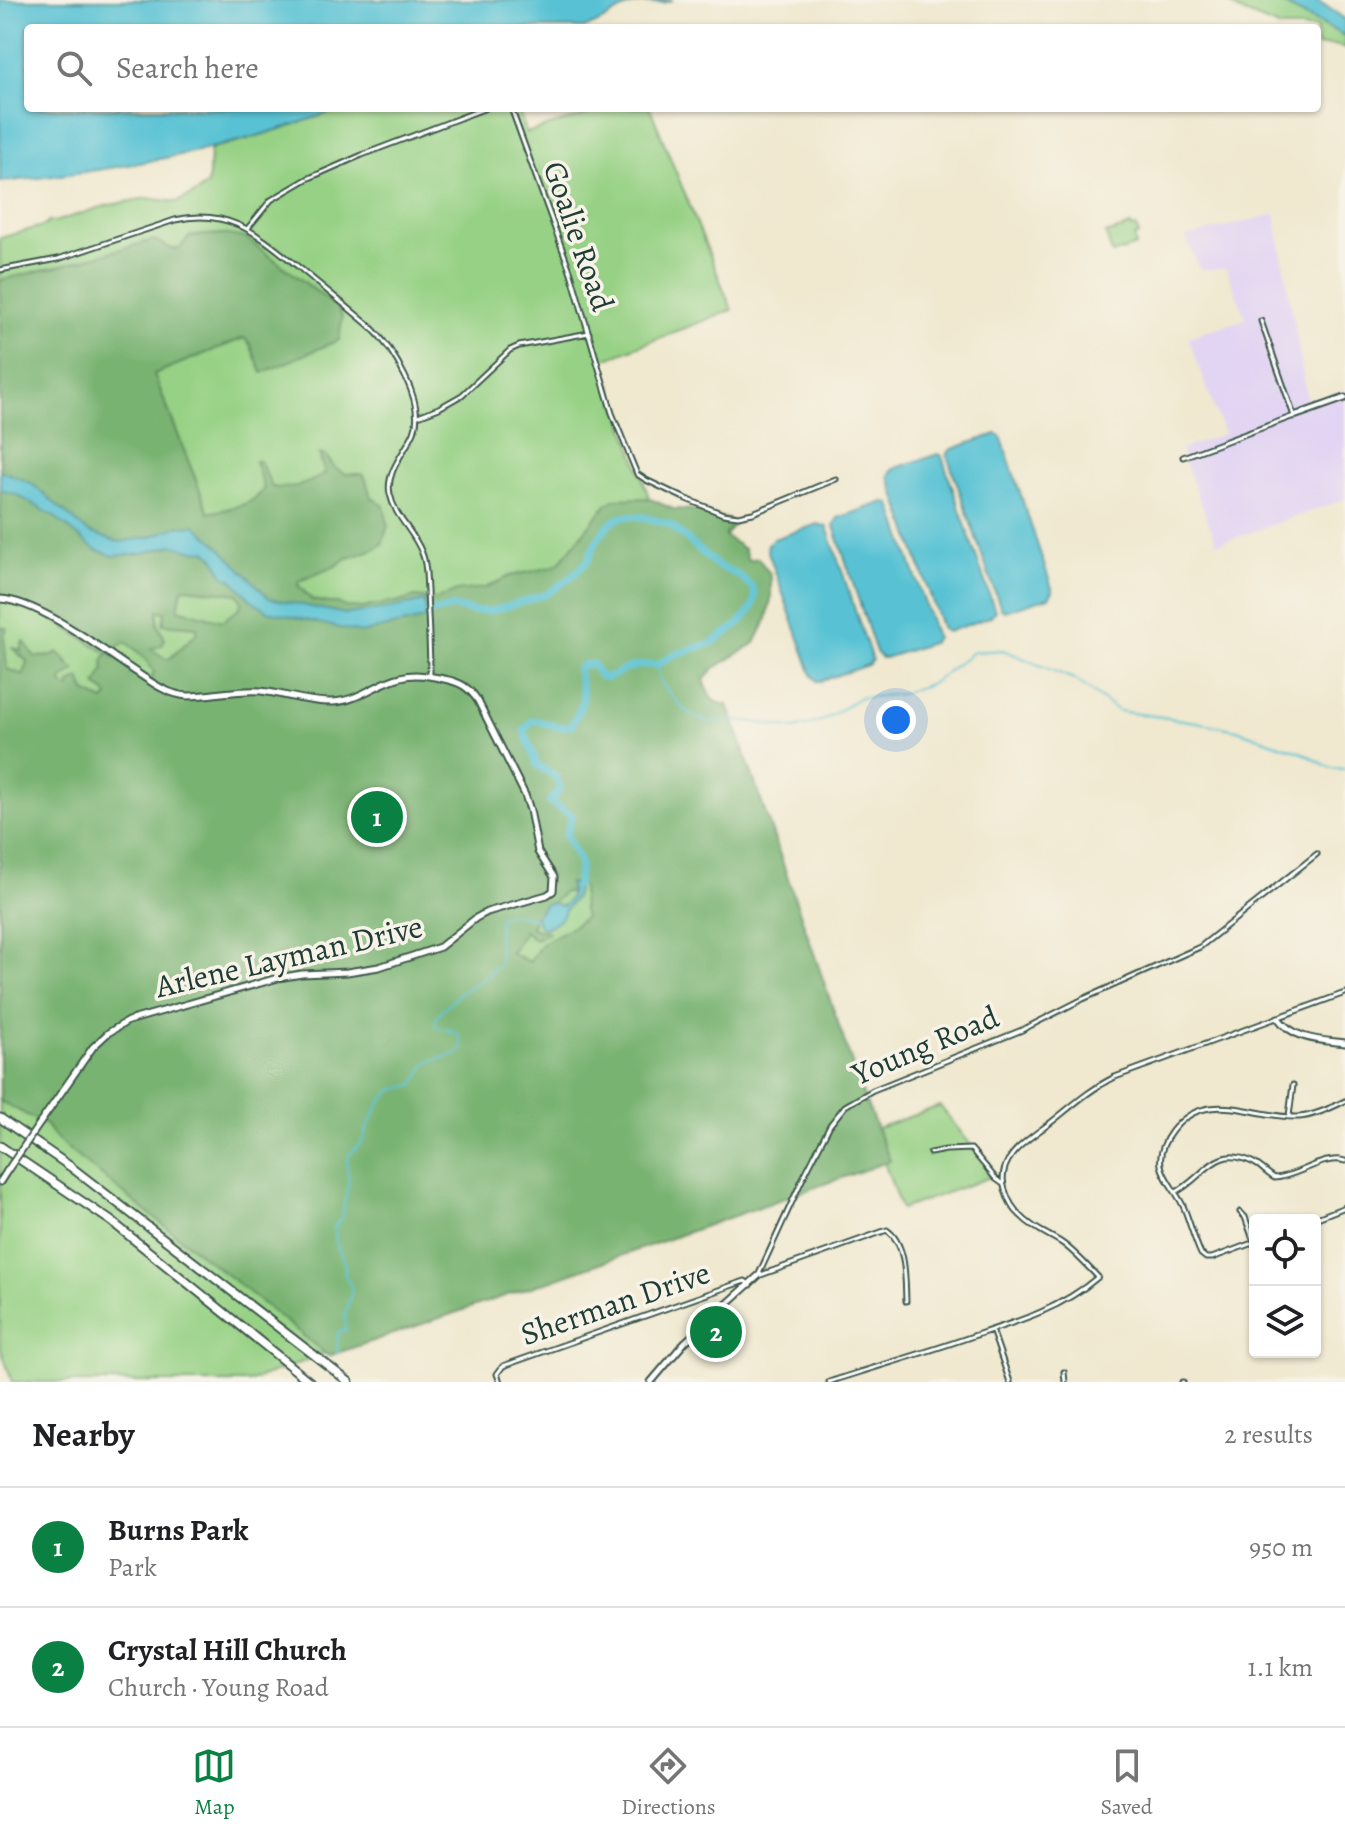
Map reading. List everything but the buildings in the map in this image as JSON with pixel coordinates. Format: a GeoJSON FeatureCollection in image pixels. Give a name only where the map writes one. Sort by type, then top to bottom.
{"type":"FeatureCollection","features":[{"type":"Feature","properties":{"kind":"highway"},"geometry":{"type":"LineString","coordinates":[[0,1118],[71,1167],[349,1382]]}},
{"type":"Feature","properties":{"kind":"highway"},"geometry":{"type":"LineString","coordinates":[[0,1146],[111,1221],[310,1382]]}},
{"type":"Feature","properties":{"kind":"street"},"geometry":{"type":"LineString","coordinates":[[248,228],[271,200],[307,179],[475,112]]}},
{"type":"Feature","properties":{"kind":"street","name":"Goalie Road"},"geometry":{"type":"LineString","coordinates":[[512,112],[571,273],[612,413],[635,472],[723,514],[738,516],[753,513],[836,479]]}},
{"type":"Feature","properties":{"kind":"street"},"geometry":{"type":"LineString","coordinates":[[0,270],[58,259],[182,218],[210,217],[248,228],[263,238],[380,336],[403,374],[418,416],[413,436],[393,472],[389,491],[397,515],[422,553],[425,566],[430,676]]}},
{"type":"Feature","properties":{"kind":"street"},"geometry":{"type":"LineString","coordinates":[[1261,321],[1294,416]]}},
{"type":"Feature","properties":{"kind":"street"},"geometry":{"type":"LineString","coordinates":[[418,416],[462,395],[510,350],[589,333]]}},
{"type":"Feature","properties":{"kind":"street"},"geometry":{"type":"LineString","coordinates":[[1183,457],[1345,398]]}},
{"type":"Feature","properties":{"kind":"street","name":"Arlene Layman Drive"},"geometry":{"type":"LineString","coordinates":[[0,599],[23,603],[45,614],[150,681],[176,694],[188,696],[262,691],[333,702],[355,698],[398,677],[430,676],[462,684],[478,701],[525,795],[538,852],[554,877],[553,891],[487,912],[434,950],[379,967],[278,978],[122,1024],[93,1047],[0,1182]]}},
{"type":"Feature","properties":{"kind":"street","name":"Young Road"},"geometry":{"type":"LineString","coordinates":[[651,1382],[685,1342],[758,1276],[823,1139],[845,1106],[873,1090],[1022,1030],[1200,947],[1317,854]]}},
{"type":"Feature","properties":{"kind":"street"},"geometry":{"type":"LineString","coordinates":[[829,1382],[992,1330],[1052,1308],[1081,1292],[1098,1277],[1064,1244],[1040,1231],[1012,1205],[1003,1184],[1005,1168],[1013,1152],[1096,1086],[1123,1073],[1345,993]]}},
{"type":"Feature","properties":{"kind":"street"},"geometry":{"type":"LineString","coordinates":[[1278,1018],[1296,1035],[1345,1043]]}},
{"type":"Feature","properties":{"kind":"street"},"geometry":{"type":"LineString","coordinates":[[1289,1116],[1293,1085]]}},
{"type":"Feature","properties":{"kind":"street"},"geometry":{"type":"LineString","coordinates":[[1249,1244],[1214,1257],[1203,1256],[1200,1252],[1176,1192],[1165,1175],[1161,1158],[1173,1129],[1184,1118],[1204,1109],[1222,1106],[1303,1117],[1345,1101]]}},
{"type":"Feature","properties":{"kind":"street"},"geometry":{"type":"LineString","coordinates":[[930,1153],[971,1149],[1003,1184]]}},
{"type":"Feature","properties":{"kind":"street"},"geometry":{"type":"LineString","coordinates":[[1176,1192],[1186,1187],[1214,1161],[1225,1156],[1252,1161],[1275,1178],[1335,1159],[1345,1161]]}},
{"type":"Feature","properties":{"kind":"street"},"geometry":{"type":"LineString","coordinates":[[1321,1216],[1345,1207]]}},
{"type":"Feature","properties":{"kind":"street"},"geometry":{"type":"LineString","coordinates":[[1240,1212],[1249,1227]]}},
{"type":"Feature","properties":{"kind":"street","name":"Sherman Drive"},"geometry":{"type":"LineString","coordinates":[[758,1276],[887,1230],[896,1238],[901,1256],[906,1301]]}},
{"type":"Feature","properties":{"kind":"street","name":"Sherman Drive"},"geometry":{"type":"LineString","coordinates":[[500,1382],[497,1374],[503,1366],[728,1286],[745,1281],[750,1285]]}},
{"type":"Feature","properties":{"kind":"street"},"geometry":{"type":"LineString","coordinates":[[992,1330],[1010,1382]]}},
{"type":"Feature","properties":{"kind":"street"},"geometry":{"type":"LineString","coordinates":[[1064,1372],[1065,1382]]}},
{"type":"Feature","properties":{"kind":"shaded area"},"geometry":{"type":"Polygon","coordinates":[[[1275,214],[1308,403],[1345,389],[1345,499],[1217,544],[1180,450],[1224,434],[1188,337],[1246,319],[1226,268],[1200,270],[1186,237],[1275,214]]]}},
{"type":"Feature","properties":{"kind":"green space"},"geometry":{"type":"Polygon","coordinates":[[[1225,0],[1275,0],[1345,36],[1345,48],[1321,46],[1321,24],[1271,24],[1239,11],[1225,0]]]}},
{"type":"Feature","properties":{"kind":"green space"},"geometry":{"type":"Polygon","coordinates":[[[332,112],[519,112],[526,133],[597,112],[652,112],[732,310],[602,360],[658,524],[647,528],[872,1130],[940,1106],[978,1154],[989,1163],[988,1178],[901,1209],[882,1157],[459,1304],[248,1382],[12,1382],[0,1346],[0,238],[105,206],[147,198],[177,202],[197,193],[207,184],[210,151],[214,147],[332,112]]]}},
{"type":"Feature","properties":{"kind":"green space"},"geometry":{"type":"Polygon","coordinates":[[[1136,227],[1139,235],[1134,237],[1136,246],[1112,254],[1106,234],[1136,227]]]}},
{"type":"Feature","properties":{"kind":"green space"},"geometry":{"type":"Polygon","coordinates":[[[223,234],[246,238],[337,307],[342,317],[339,340],[262,373],[250,344],[244,338],[154,374],[209,513],[240,506],[260,494],[264,488],[255,461],[260,461],[272,487],[300,485],[325,474],[319,454],[326,456],[335,468],[345,474],[365,477],[371,497],[384,506],[388,525],[382,544],[299,581],[298,585],[312,600],[364,608],[415,597],[436,599],[457,591],[485,588],[510,576],[552,567],[559,563],[606,505],[616,499],[648,498],[673,509],[696,510],[730,520],[734,525],[726,537],[744,549],[748,560],[758,558],[770,574],[771,599],[767,619],[755,643],[713,669],[704,680],[711,697],[728,705],[863,1095],[890,1161],[328,1356],[73,1154],[46,1125],[0,1101],[0,632],[3,627],[7,629],[4,635],[7,669],[24,675],[27,661],[11,647],[22,651],[24,641],[35,657],[53,656],[57,652],[75,670],[63,679],[62,684],[70,689],[70,683],[80,678],[85,692],[104,701],[108,697],[96,685],[104,670],[107,653],[32,607],[0,599],[0,280],[154,240],[172,249],[180,248],[190,236],[223,234]],[[182,589],[178,609],[223,621],[242,603],[238,594],[182,589]],[[158,610],[158,625],[165,639],[162,645],[151,649],[168,660],[197,633],[197,627],[163,624],[165,612],[158,610]],[[125,642],[108,653],[150,681],[154,672],[141,655],[125,642]],[[569,883],[571,893],[564,892],[552,903],[545,904],[536,916],[531,927],[549,933],[535,939],[524,931],[511,953],[530,962],[541,944],[585,917],[582,886],[569,883]]]}},
{"type":"Feature","properties":{"kind":"water"},"geometry":{"type":"Polygon","coordinates":[[[0,0],[673,0],[633,5],[594,24],[24,24],[24,112],[330,112],[259,135],[174,156],[87,172],[0,182],[0,0]]]}},
{"type":"Feature","properties":{"kind":"water"},"geometry":{"type":"Polygon","coordinates":[[[1275,0],[1317,0],[1345,19],[1345,36],[1275,0]]]}},
{"type":"Feature","properties":{"kind":"water"},"geometry":{"type":"Polygon","coordinates":[[[996,434],[1002,439],[1053,591],[1049,597],[1005,611],[1001,609],[947,455],[950,450],[996,434]]]}},
{"type":"Feature","properties":{"kind":"water"},"geometry":{"type":"Polygon","coordinates":[[[938,454],[943,460],[995,611],[990,617],[947,632],[942,629],[889,476],[896,468],[938,454]]]}},
{"type":"Feature","properties":{"kind":"water"},"geometry":{"type":"Polygon","coordinates":[[[0,470],[31,483],[88,532],[119,542],[150,537],[179,526],[195,525],[269,598],[346,614],[425,601],[425,619],[361,633],[268,611],[250,599],[232,579],[224,576],[207,551],[173,545],[114,556],[94,549],[54,516],[15,494],[0,490],[0,470]]]}},
{"type":"Feature","properties":{"kind":"water"},"geometry":{"type":"Polygon","coordinates":[[[884,502],[891,504],[936,637],[932,643],[881,658],[876,652],[834,526],[838,518],[884,502]]]}},
{"type":"Feature","properties":{"kind":"water"},"geometry":{"type":"Polygon","coordinates":[[[818,524],[827,527],[872,660],[868,665],[820,681],[812,675],[767,549],[773,539],[818,524]]]}},
{"type":"Feature","properties":{"kind":"water"},"geometry":{"type":"Polygon","coordinates":[[[569,883],[577,885],[576,893],[563,916],[544,928],[539,927],[536,916],[545,904],[562,906],[567,902],[569,883]]]}},
{"type":"Feature","properties":{"kind":"waterway"},"geometry":{"type":"LineString","coordinates":[[428,613],[453,607],[492,611],[547,594],[587,562],[609,524],[629,516],[669,524],[718,566],[740,576],[753,588],[755,598],[752,608],[738,625],[712,643],[673,655],[657,665],[627,668],[608,678],[599,676],[593,664],[582,665],[578,670],[583,697],[572,725],[557,726],[533,720],[524,730],[537,765],[556,777],[560,789],[549,802],[572,815],[566,835],[580,864],[577,885]]}},
{"type":"Feature","properties":{"kind":"waterway"},"geometry":{"type":"LineString","coordinates":[[657,665],[661,683],[684,710],[706,722],[749,721],[795,729],[824,720],[859,698],[901,694],[932,683],[973,652],[1003,650],[1076,680],[1118,711],[1237,730],[1303,753],[1331,768],[1345,769]]}},
{"type":"Feature","properties":{"kind":"waterway"},"geometry":{"type":"LineString","coordinates":[[337,1353],[338,1332],[346,1330],[345,1315],[352,1289],[345,1275],[345,1264],[338,1249],[334,1227],[342,1217],[349,1182],[348,1156],[363,1141],[378,1106],[392,1090],[414,1085],[427,1062],[459,1053],[462,1048],[459,1035],[437,1028],[435,1021],[460,993],[485,978],[500,963],[500,916],[513,914],[536,919]]}},
{"type":"Feature","properties":{"kind":"place","name":"Burns Park"},"geometry":{"type":"Point","coordinates":[377,817]}},
{"type":"Feature","properties":{"kind":"place","name":"Crystal Hill Church"},"geometry":{"type":"Point","coordinates":[716,1332]}}]}
